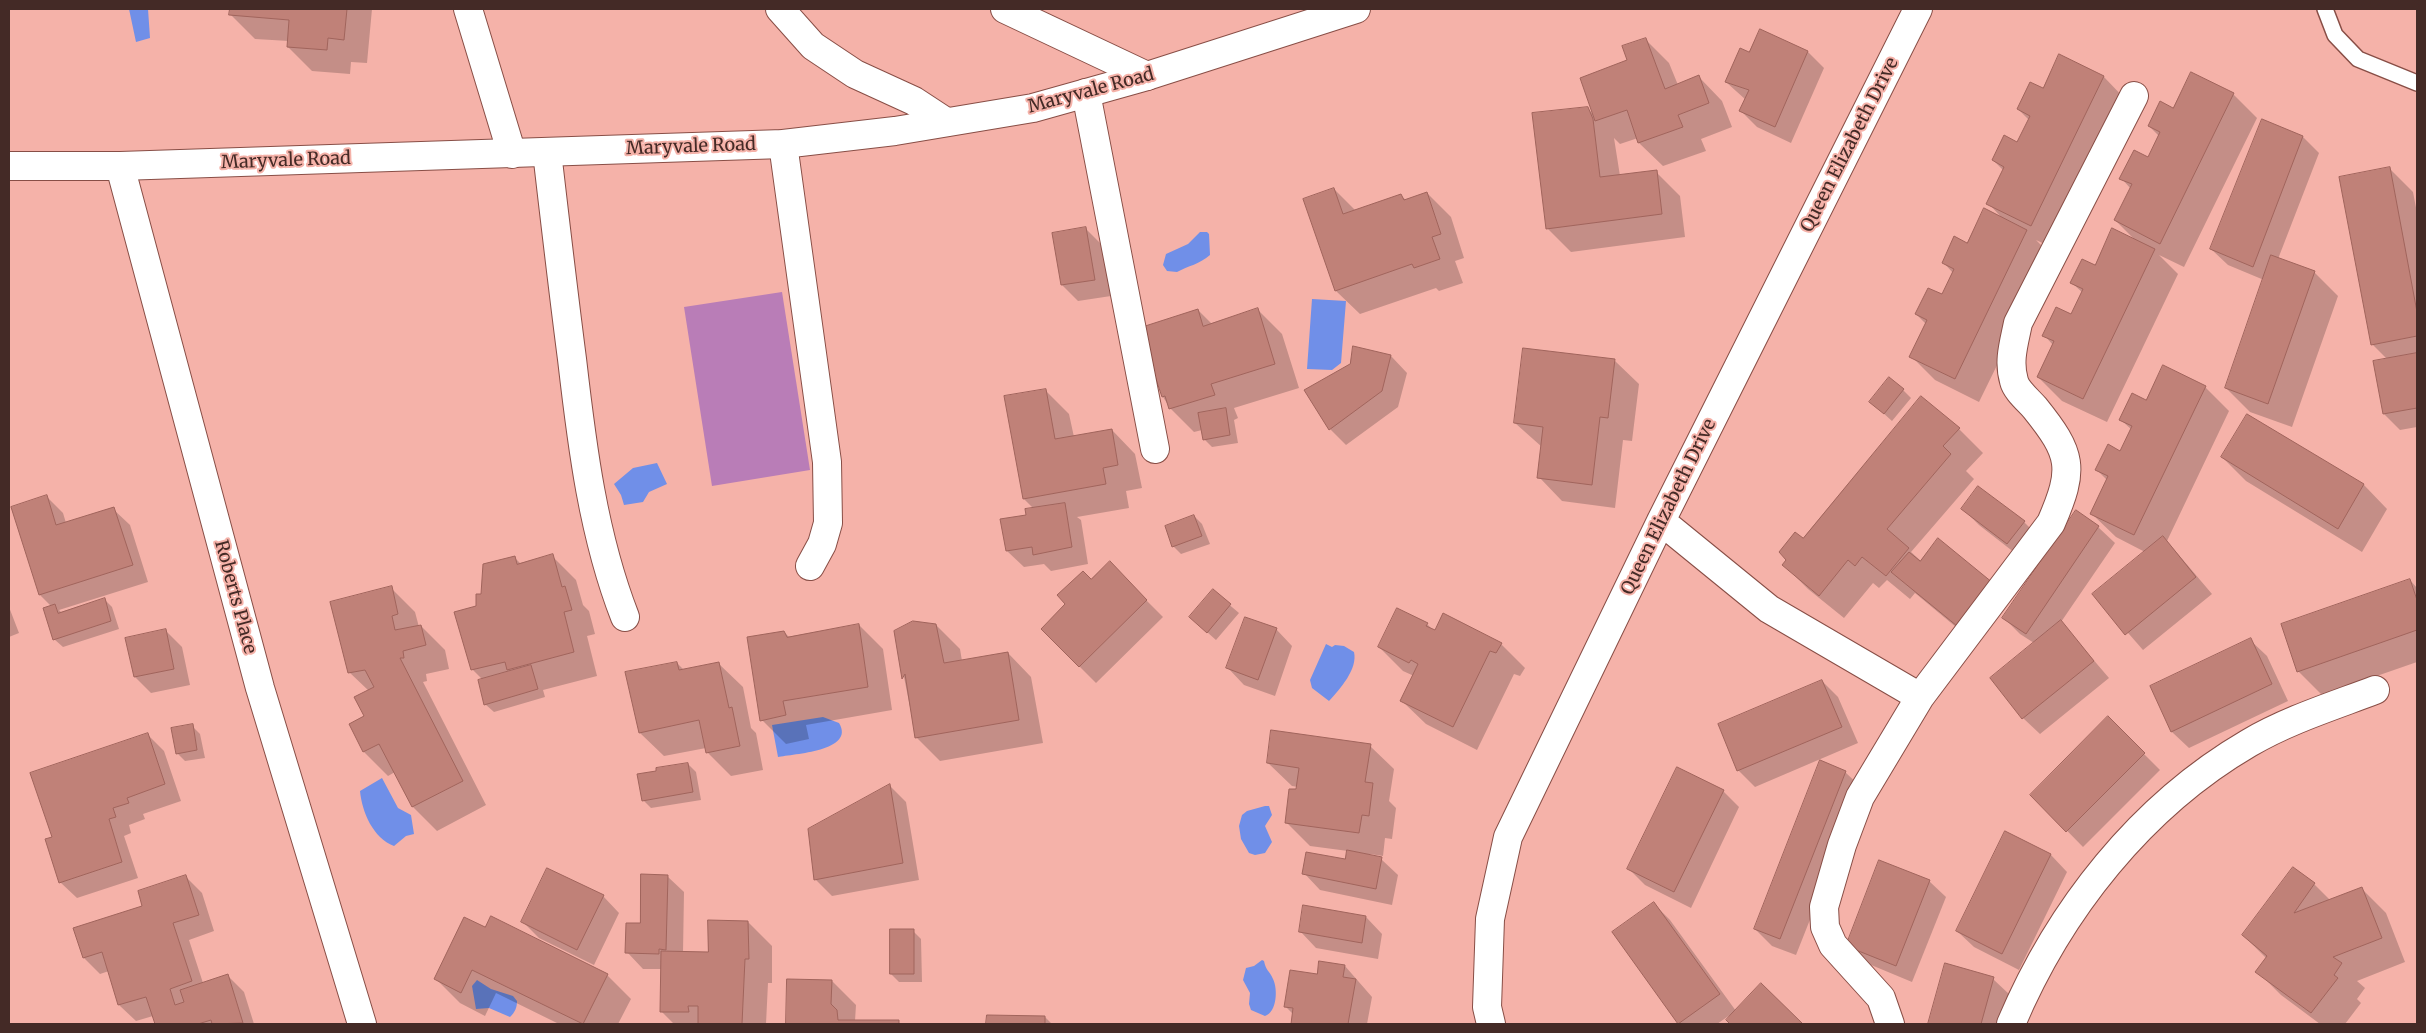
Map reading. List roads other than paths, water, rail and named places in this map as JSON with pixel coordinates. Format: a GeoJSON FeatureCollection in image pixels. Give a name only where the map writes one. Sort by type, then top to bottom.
{"type":"FeatureCollection","features":[{"type":"Feature","properties":{"kind":"street"},"geometry":{"type":"LineString","coordinates":[[468,9],[512,154]]}},
{"type":"Feature","properties":{"kind":"street"},"geometry":{"type":"LineString","coordinates":[[780,9],[813,46],[855,74],[914,101],[946,122]]}},
{"type":"Feature","properties":{"kind":"street"},"geometry":{"type":"LineString","coordinates":[[1005,9],[1147,76]]}},
{"type":"Feature","properties":{"kind":"street","name":"Maryvale Road"},"geometry":{"type":"LineString","coordinates":[[9,166],[120,166],[783,144],[895,131],[1032,108],[1147,76],[1356,9]]}},
{"type":"Feature","properties":{"kind":"street","name":"Queen Elizabeth Drive"},"geometry":{"type":"LineString","coordinates":[[1491,1024],[1488,1007],[1490,918],[1508,837],[1661,521],[1918,9]]}},
{"type":"Feature","properties":{"kind":"street"},"geometry":{"type":"LineString","coordinates":[[1086,93],[1155,449]]}},
{"type":"Feature","properties":{"kind":"street"},"geometry":{"type":"LineString","coordinates":[[1890,1024],[1880,998],[1833,945],[1825,926],[1824,907],[1842,844],[1860,797],[1920,697],[2051,523],[2062,498],[2068,465],[2056,435],[2014,383],[2011,360],[2018,323],[2134,96]]}},
{"type":"Feature","properties":{"kind":"street"},"geometry":{"type":"LineString","coordinates":[[783,144],[827,462],[828,523],[822,544],[810,566]]}},
{"type":"Feature","properties":{"kind":"street"},"geometry":{"type":"LineString","coordinates":[[547,152],[579,418],[592,502],[611,578],[625,617]]}},
{"type":"Feature","properties":{"kind":"street","name":"Roberts Place"},"geometry":{"type":"LineString","coordinates":[[120,166],[260,688],[362,1024]]}},
{"type":"Feature","properties":{"kind":"street"},"geometry":{"type":"LineString","coordinates":[[1661,521],[1769,609],[1920,697]]}},
{"type":"Feature","properties":{"kind":"street"},"geometry":{"type":"LineString","coordinates":[[2011,1024],[2044,956],[2076,904],[2136,832],[2174,795],[2248,744],[2281,727],[2375,690]]}},
{"type":"Feature","properties":{"kind":"lane"},"geometry":{"type":"LineString","coordinates":[[2325,9],[2335,34],[2358,59],[2417,84]]}},
{"type":"Feature","properties":{"kind":"water"},"geometry":{"type":"Polygon","coordinates":[[[129,9],[148,9],[150,38],[136,42],[129,9]]]}},
{"type":"Feature","properties":{"kind":"water"},"geometry":{"type":"Polygon","coordinates":[[[1200,232],[1207,232],[1209,234],[1210,255],[1198,263],[1177,272],[1167,271],[1163,265],[1166,254],[1188,244],[1200,232]]]}},
{"type":"Feature","properties":{"kind":"water"},"geometry":{"type":"Polygon","coordinates":[[[1312,299],[1346,301],[1341,363],[1332,370],[1307,369],[1312,299]]]}},
{"type":"Feature","properties":{"kind":"water"},"geometry":{"type":"Polygon","coordinates":[[[657,463],[667,484],[649,492],[643,502],[624,505],[621,495],[614,484],[633,468],[657,463]]]}},
{"type":"Feature","properties":{"kind":"water"},"geometry":{"type":"Polygon","coordinates":[[[1326,644],[1332,647],[1335,645],[1344,646],[1354,652],[1355,658],[1351,672],[1329,701],[1312,688],[1310,680],[1326,644]]]}},
{"type":"Feature","properties":{"kind":"water"},"geometry":{"type":"Polygon","coordinates":[[[823,717],[839,723],[842,732],[839,740],[820,749],[778,757],[772,725],[823,717]]]}},
{"type":"Feature","properties":{"kind":"water"},"geometry":{"type":"Polygon","coordinates":[[[382,778],[398,808],[411,815],[414,834],[406,836],[394,846],[380,837],[375,831],[366,816],[361,799],[360,791],[382,778]]]}},
{"type":"Feature","properties":{"kind":"water"},"geometry":{"type":"Polygon","coordinates":[[[1269,806],[1272,815],[1265,826],[1272,842],[1265,853],[1255,855],[1249,853],[1241,839],[1239,826],[1242,815],[1247,811],[1269,806]]]}},
{"type":"Feature","properties":{"kind":"water"},"geometry":{"type":"Polygon","coordinates":[[[1262,960],[1276,988],[1274,1005],[1269,1014],[1265,1016],[1251,1010],[1249,1004],[1250,993],[1243,980],[1246,968],[1254,966],[1262,960]]]}},
{"type":"Feature","properties":{"kind":"water"},"geometry":{"type":"Polygon","coordinates":[[[477,980],[491,989],[513,996],[517,1001],[517,1006],[510,1017],[489,1008],[476,1009],[472,986],[477,980]]]}}]}
